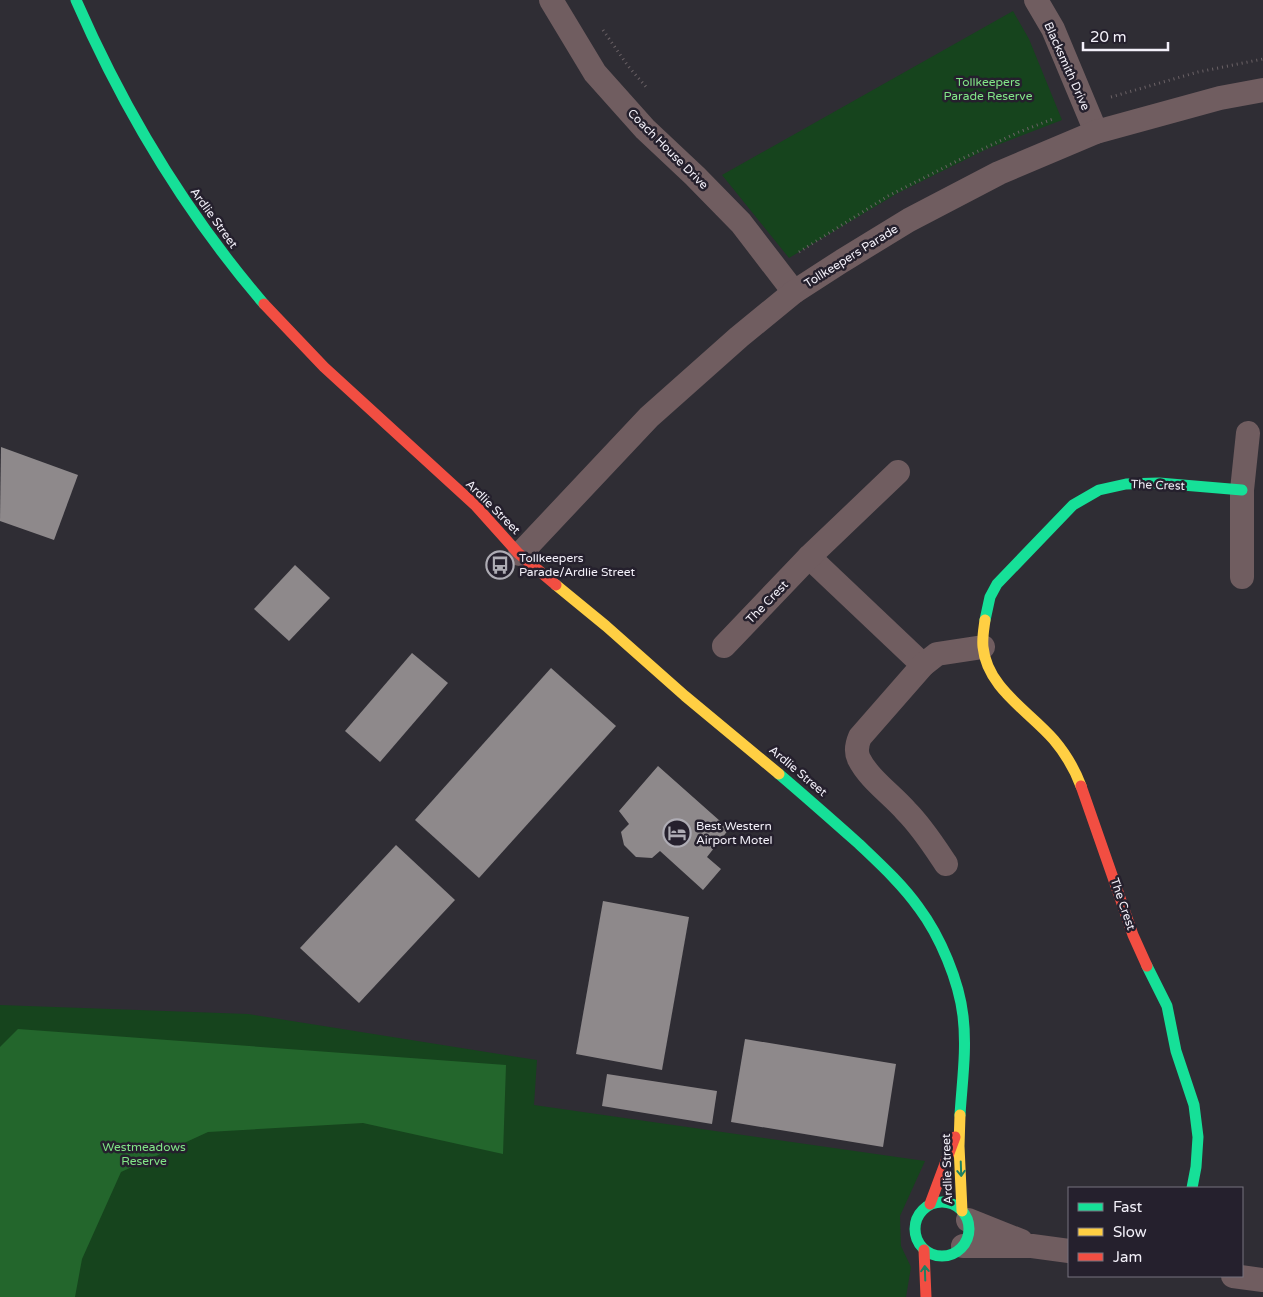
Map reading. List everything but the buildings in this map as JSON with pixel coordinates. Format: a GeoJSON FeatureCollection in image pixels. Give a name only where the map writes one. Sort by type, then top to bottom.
{"type":"FeatureCollection","features":[{"type":"Feature","properties":{"kind":"street","name":"Ardlie Street"},"geometry":{"type":"LineString","coordinates":[[76,0],[130,115],[168,176],[211,239],[276,318],[338,381],[476,506],[520,554],[687,697],[820,807],[879,863],[907,893],[932,928],[950,969],[960,1000],[964,1039],[964,1076],[959,1127],[965,1216]]}},
{"type":"Feature","properties":{"kind":"street","name":"Coach House Drive"},"geometry":{"type":"LineString","coordinates":[[551,0],[595,73],[645,129],[741,223],[794,292]]}},
{"type":"Feature","properties":{"kind":"street","name":"Blacksmith Drive"},"geometry":{"type":"LineString","coordinates":[[1036,0],[1052,29],[1096,132]]}},
{"type":"Feature","properties":{"kind":"street","name":"Tollkeepers Parade"},"geometry":{"type":"LineString","coordinates":[[520,554],[650,417],[739,337],[794,292],[842,261],[909,220],[999,173],[1096,132],[1220,98],[1263,90]]}},
{"type":"Feature","properties":{"kind":"street"},"geometry":{"type":"LineString","coordinates":[[1242,577],[1242,490],[1248,433]]}},
{"type":"Feature","properties":{"kind":"street","name":"The Crest"},"geometry":{"type":"LineString","coordinates":[[724,646],[809,557],[898,472]]}},
{"type":"Feature","properties":{"kind":"street","name":"The Crest"},"geometry":{"type":"LineString","coordinates":[[1192,1187],[1198,1137],[1194,1105],[1176,1051],[1167,1006],[1142,957],[1077,775],[1054,740],[1001,688],[989,668],[983,647],[985,618],[990,597],[997,584],[1073,505],[1099,490],[1126,484],[1159,483],[1242,490]]}},
{"type":"Feature","properties":{"kind":"street"},"geometry":{"type":"LineString","coordinates":[[809,557],[923,665]]}},
{"type":"Feature","properties":{"kind":"street"},"geometry":{"type":"LineString","coordinates":[[946,864],[908,812],[870,774],[859,759],[856,751],[860,737],[923,665],[937,654],[983,647]]}},
{"type":"Feature","properties":{"kind":"street","name":"Ardlie Street"},"geometry":{"type":"LineString","coordinates":[[930,1204],[959,1127]]}},
{"type":"Feature","properties":{"kind":"street"},"geometry":{"type":"LineString","coordinates":[[953,1255],[968,1238],[969,1230],[965,1216],[956,1205],[947,1202],[930,1204],[919,1214],[915,1222],[916,1237],[924,1250],[931,1255],[953,1255],[1032,1246],[1068,1251]]}},
{"type":"Feature","properties":{"kind":"street"},"geometry":{"type":"LineString","coordinates":[[965,1216],[1032,1246]]}},
{"type":"Feature","properties":{"kind":"street"},"geometry":{"type":"LineString","coordinates":[[924,1250],[926,1297]]}},
{"type":"Feature","properties":{"kind":"street"},"geometry":{"type":"LineString","coordinates":[[1240,1277],[1263,1280]]}},
{"type":"Feature","properties":{"kind":"path"},"geometry":{"type":"LineString","coordinates":[[599,25],[628,66],[654,95]]}},
{"type":"Feature","properties":{"kind":"path"},"geometry":{"type":"LineString","coordinates":[[794,245],[799,253],[888,196],[1019,132],[1120,94],[1198,72],[1263,58]]}},
{"type":"Feature","properties":{"kind":"green space","name":"Tollkeepers Parade Reserve"},"geometry":{"type":"Polygon","coordinates":[[[1013,11],[1029,39],[1062,120],[987,149],[898,193],[789,258],[722,175],[1013,11]]]}},
{"type":"Feature","properties":{"kind":"green space","name":"Westmeadows Reserve"},"geometry":{"type":"Polygon","coordinates":[[[0,1005],[248,1014],[537,1060],[534,1105],[925,1161],[900,1216],[901,1246],[911,1267],[906,1297],[0,1297],[0,1005]]]}},
{"type":"Feature","properties":{"kind":"green space"},"geometry":{"type":"Polygon","coordinates":[[[18,1029],[506,1065],[503,1154],[363,1123],[208,1132],[121,1172],[82,1259],[75,1297],[0,1297],[0,1047],[18,1029]]]}},
{"type":"Feature","properties":{"kind":"traffic: fast"},"geometry":{"type":"LineString","coordinates":[[76,0],[115,81],[158,159],[208,233],[264,304]]}},
{"type":"Feature","properties":{"kind":"traffic: fast"},"geometry":{"type":"LineString","coordinates":[[985,620],[990,597],[997,584],[1073,505],[1099,490],[1126,484],[1159,483],[1242,490]]}},
{"type":"Feature","properties":{"kind":"traffic: fast"},"geometry":{"type":"LineString","coordinates":[[779,774],[859,844],[890,874],[927,919],[941,945],[953,974],[963,1016],[964,1053],[960,1115]]}},
{"type":"Feature","properties":{"kind":"traffic: fast"},"geometry":{"type":"LineString","coordinates":[[1147,966],[1167,1006],[1176,1051],[1194,1105],[1198,1137],[1192,1187]]}},
{"type":"Feature","properties":{"kind":"traffic: fast"},"geometry":{"type":"LineString","coordinates":[[937,1202],[947,1202],[957,1206],[965,1214],[969,1229],[965,1244],[957,1252],[947,1256],[937,1256],[927,1252],[919,1244],[915,1234],[915,1224],[919,1214],[927,1206],[937,1202]]}},
{"type":"Feature","properties":{"kind":"traffic: slow"},"geometry":{"type":"LineString","coordinates":[[556,585],[779,774]]}},
{"type":"Feature","properties":{"kind":"traffic: slow"},"geometry":{"type":"LineString","coordinates":[[985,620],[983,647],[986,662],[992,675],[1011,698],[1058,745],[1073,768],[1081,786]]}},
{"type":"Feature","properties":{"kind":"traffic: slow"},"geometry":{"type":"LineString","coordinates":[[960,1115],[959,1146],[962,1211]]}},
{"type":"Feature","properties":{"kind":"traffic: jam"},"geometry":{"type":"LineString","coordinates":[[264,304],[324,367],[476,506],[518,553],[556,585]]}},
{"type":"Feature","properties":{"kind":"traffic: jam"},"geometry":{"type":"LineString","coordinates":[[1081,786],[1133,935],[1147,966]]}},
{"type":"Feature","properties":{"kind":"traffic: jam"},"geometry":{"type":"LineString","coordinates":[[930,1204],[955,1137]]}},
{"type":"Feature","properties":{"kind":"traffic: jam"},"geometry":{"type":"LineString","coordinates":[[924,1250],[926,1297]]}},
{"type":"Feature","properties":{"kind":"place","name":"Tollkeepers Parade/Ardlie Street"},"geometry":{"type":"Point","coordinates":[500,565]}},
{"type":"Feature","properties":{"kind":"place","name":"Best Western Airport Motel"},"geometry":{"type":"Point","coordinates":[677,833]}}]}
